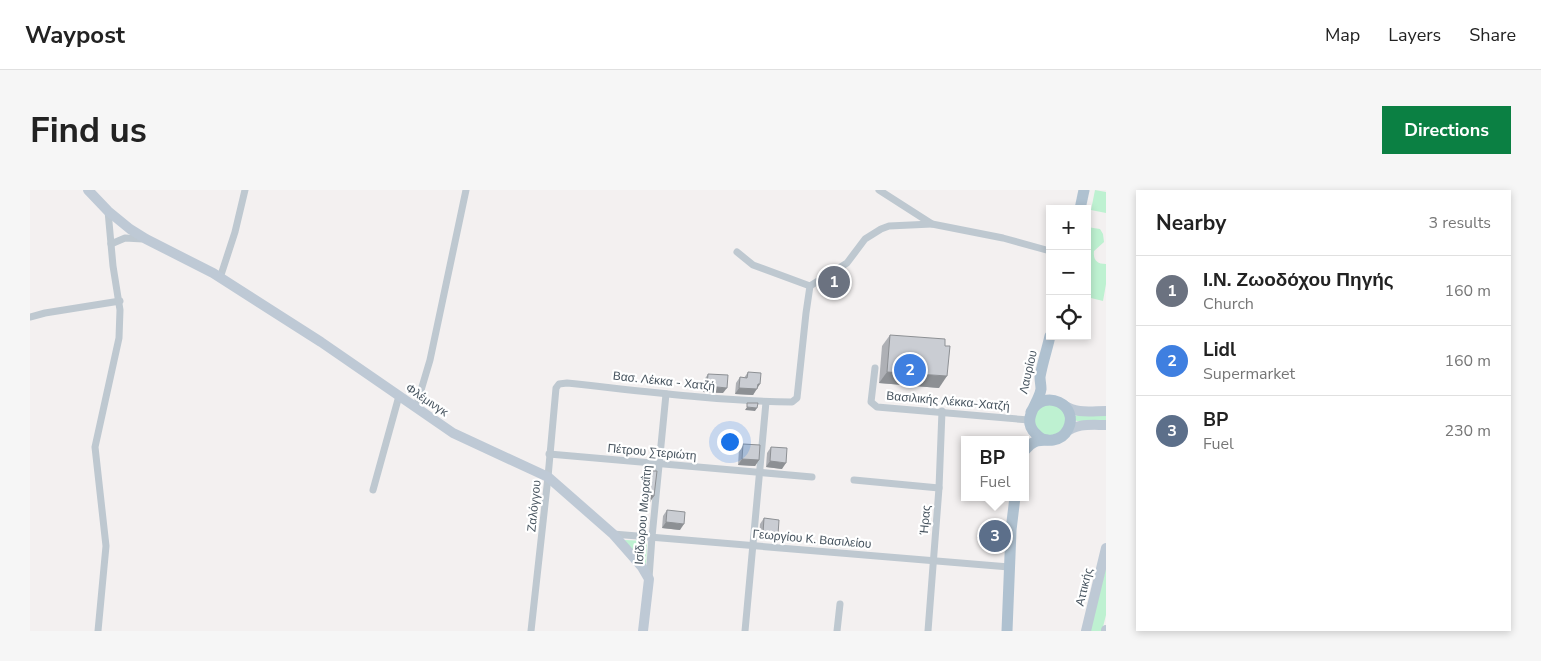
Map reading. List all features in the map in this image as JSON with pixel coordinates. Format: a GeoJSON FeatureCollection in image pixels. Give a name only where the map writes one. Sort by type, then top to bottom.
{"type":"FeatureCollection","features":[{"type":"Feature","properties":{"kind":"main road"},"geometry":{"type":"LineString","coordinates":[[1081,205],[1084,190]]}},
{"type":"Feature","properties":{"kind":"main road","name":"Λαυρίου"},"geometry":{"type":"LineString","coordinates":[[1030,419],[1040,393],[1040,379],[1049,340]]}},
{"type":"Feature","properties":{"kind":"main road"},"geometry":{"type":"LineString","coordinates":[[1029,445],[1038,440],[1056,439],[1065,433],[1069,427],[1070,417],[1068,410],[1058,402],[1046,387],[1043,366]]}},
{"type":"Feature","properties":{"kind":"main road","name":"Λαυρίου"},"geometry":{"type":"LineString","coordinates":[[1030,419],[1039,403],[1048,400],[1058,402]]}},
{"type":"Feature","properties":{"kind":"main road"},"geometry":{"type":"LineString","coordinates":[[1030,419],[1037,436],[1049,440]]}},
{"type":"Feature","properties":{"kind":"main road"},"geometry":{"type":"LineString","coordinates":[[1026,436],[1030,419]]}},
{"type":"Feature","properties":{"kind":"main road"},"geometry":{"type":"LineString","coordinates":[[1007,631],[1011,530],[1015,501]]}},
{"type":"Feature","properties":{"kind":"street","name":"Φλέμινγκ"},"geometry":{"type":"LineString","coordinates":[[88,190],[108,211],[130,229],[220,278],[321,342],[460,436],[548,477],[613,534],[634,557],[649,579]]}},
{"type":"Feature","properties":{"kind":"street"},"geometry":{"type":"LineString","coordinates":[[220,278],[236,232],[245,190]]}},
{"type":"Feature","properties":{"kind":"street"},"geometry":{"type":"LineString","coordinates":[[416,407],[430,360],[466,190]]}},
{"type":"Feature","properties":{"kind":"street"},"geometry":{"type":"LineString","coordinates":[[879,190],[932,224]]}},
{"type":"Feature","properties":{"kind":"street"},"geometry":{"type":"LineString","coordinates":[[98,631],[106,546],[95,447],[119,338],[120,302],[108,211]]}},
{"type":"Feature","properties":{"kind":"street"},"geometry":{"type":"LineString","coordinates":[[737,252],[753,265],[810,286],[847,262],[865,239],[888,226],[932,224],[1004,238],[1046,250]]}},
{"type":"Feature","properties":{"kind":"street"},"geometry":{"type":"LineString","coordinates":[[111,244],[125,238],[146,239]]}},
{"type":"Feature","properties":{"kind":"street","name":"Βασ. Λέκκα - Χατζή"},"geometry":{"type":"LineString","coordinates":[[559,384],[568,383],[666,394],[766,402],[792,402],[797,398],[810,286]]}},
{"type":"Feature","properties":{"kind":"street"},"geometry":{"type":"LineString","coordinates":[[30,317],[120,302]]}},
{"type":"Feature","properties":{"kind":"street","name":"Βασιλικής Λέκκα-Χατζή"},"geometry":{"type":"LineString","coordinates":[[874,368],[871,402],[873,405],[1030,419]]}},
{"type":"Feature","properties":{"kind":"street","name":"Ζαλόγγου"},"geometry":{"type":"LineString","coordinates":[[531,631],[556,388],[559,384]]}},
{"type":"Feature","properties":{"kind":"street","name":"Ισίδωρου Μωραΐτη"},"geometry":{"type":"LineString","coordinates":[[649,579],[666,394]]}},
{"type":"Feature","properties":{"kind":"street"},"geometry":{"type":"LineString","coordinates":[[373,490],[399,396]]}},
{"type":"Feature","properties":{"kind":"street"},"geometry":{"type":"LineString","coordinates":[[745,631],[766,402]]}},
{"type":"Feature","properties":{"kind":"street"},"geometry":{"type":"LineString","coordinates":[[1058,402],[1078,412],[1106,411]]}},
{"type":"Feature","properties":{"kind":"street","name":"Ήρας"},"geometry":{"type":"LineString","coordinates":[[928,631],[939,488],[942,412]]}},
{"type":"Feature","properties":{"kind":"street"},"geometry":{"type":"LineString","coordinates":[[1065,433],[1077,425],[1106,425]]}},
{"type":"Feature","properties":{"kind":"street","name":"Πέτρου Στεριώτη"},"geometry":{"type":"LineString","coordinates":[[550,454],[812,477]]}},
{"type":"Feature","properties":{"kind":"street"},"geometry":{"type":"LineString","coordinates":[[854,480],[939,488]]}},
{"type":"Feature","properties":{"kind":"street","name":"Γεωργίου Κ. Βασιλείου"},"geometry":{"type":"LineString","coordinates":[[613,534],[1009,567]]}},
{"type":"Feature","properties":{"kind":"street","name":"Αττικής"},"geometry":{"type":"LineString","coordinates":[[1086,631],[1106,548]]}},
{"type":"Feature","properties":{"kind":"street"},"geometry":{"type":"LineString","coordinates":[[643,631],[649,579]]}},
{"type":"Feature","properties":{"kind":"street"},"geometry":{"type":"LineString","coordinates":[[837,631],[840,604]]}},
{"type":"Feature","properties":{"kind":"green space"},"geometry":{"type":"Polygon","coordinates":[[[1095,190],[1106,192],[1106,213],[1091,210],[1095,190]]]}},
{"type":"Feature","properties":{"kind":"green space"},"geometry":{"type":"Polygon","coordinates":[[[1091,228],[1100,229],[1103,234],[1104,242],[1094,251],[1094,257],[1096,261],[1106,264],[1106,284],[1103,301],[1091,298],[1091,228]]]}},
{"type":"Feature","properties":{"kind":"green space"},"geometry":{"type":"Polygon","coordinates":[[[1044,404],[1060,406],[1066,416],[1065,426],[1057,434],[1046,436],[1037,430],[1033,416],[1044,404]]]}},
{"type":"Feature","properties":{"kind":"green space"},"geometry":{"type":"Polygon","coordinates":[[[1075,416],[1106,416],[1106,422],[1077,421],[1075,416]]]}},
{"type":"Feature","properties":{"kind":"green space"},"geometry":{"type":"Polygon","coordinates":[[[624,540],[647,541],[646,567],[624,540]]]}},
{"type":"Feature","properties":{"kind":"green space"},"geometry":{"type":"Polygon","coordinates":[[[1106,567],[1106,615],[1102,631],[1090,631],[1106,567]]]}},
{"type":"Feature","properties":{"kind":"building"},"geometry":{"type":"Polygon","coordinates":[[[837,272],[845,274],[843,282],[831,279],[832,275],[837,272]]]}},
{"type":"Feature","properties":{"kind":"building"},"geometry":{"type":"Polygon","coordinates":[[[890,335],[945,339],[945,346],[950,346],[947,376],[887,372],[890,335]]]}},
{"type":"Feature","properties":{"kind":"building"},"geometry":{"type":"Polygon","coordinates":[[[748,372],[761,373],[760,384],[758,384],[757,389],[739,388],[740,377],[747,378],[748,372]]]}},
{"type":"Feature","properties":{"kind":"building"},"geometry":{"type":"Polygon","coordinates":[[[708,374],[728,375],[727,388],[707,386],[708,374]]]}},
{"type":"Feature","properties":{"kind":"building"},"geometry":{"type":"Polygon","coordinates":[[[747,403],[758,403],[757,408],[747,407],[747,403]]]}},
{"type":"Feature","properties":{"kind":"building"},"geometry":{"type":"Polygon","coordinates":[[[743,444],[760,445],[759,460],[742,459],[743,444]]]}},
{"type":"Feature","properties":{"kind":"building"},"geometry":{"type":"Polygon","coordinates":[[[771,447],[787,448],[786,463],[770,461],[771,447]]]}},
{"type":"Feature","properties":{"kind":"building"},"geometry":{"type":"Polygon","coordinates":[[[651,471],[657,471],[654,496],[649,495],[651,471]]]}},
{"type":"Feature","properties":{"kind":"building"},"geometry":{"type":"Polygon","coordinates":[[[667,510],[685,512],[684,524],[666,522],[667,510]]]}},
{"type":"Feature","properties":{"kind":"building"},"geometry":{"type":"Polygon","coordinates":[[[764,518],[779,520],[778,535],[763,533],[764,518]]]}},
{"type":"Feature","properties":{"kind":"building"},"geometry":{"type":"Polygon","coordinates":[[[980,527],[999,528],[999,536],[979,536],[980,527]]]}},
{"type":"Feature","properties":{"kind":"place","name":"Ι.Ν. Ζωοδόχου Πηγής"},"geometry":{"type":"Point","coordinates":[834,282]}},
{"type":"Feature","properties":{"kind":"place","name":"Lidl"},"geometry":{"type":"Point","coordinates":[910,370]}},
{"type":"Feature","properties":{"kind":"place","name":"BP"},"geometry":{"type":"Point","coordinates":[995,536]}}]}
